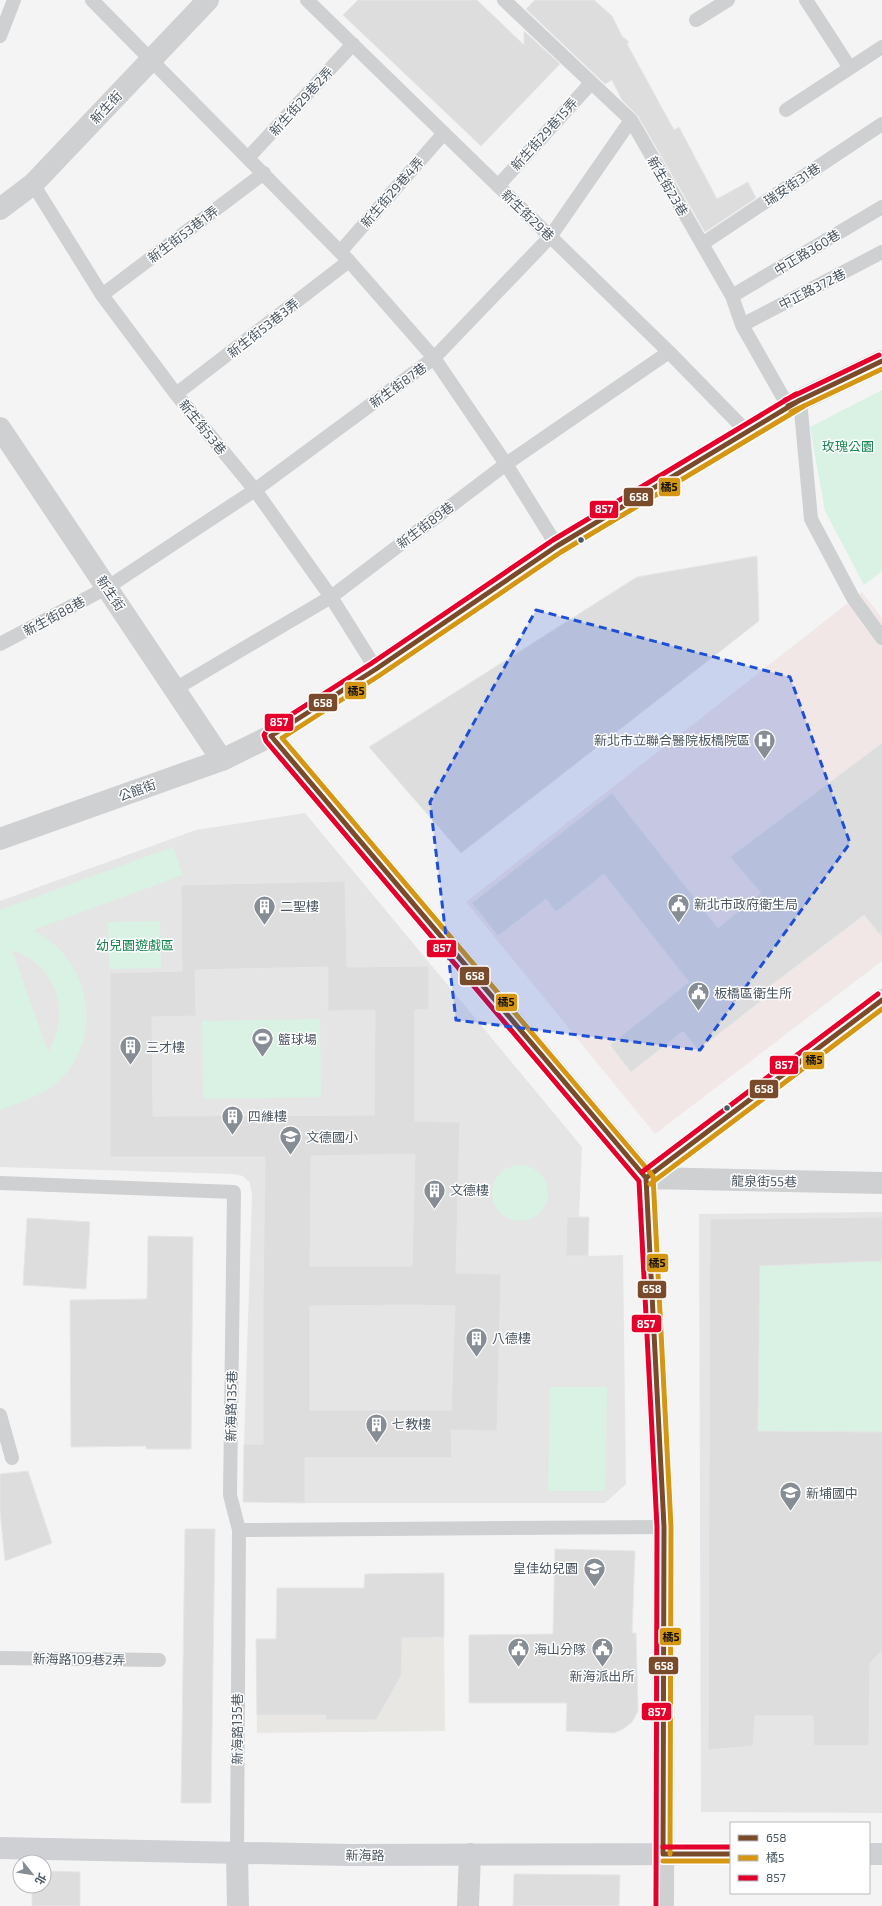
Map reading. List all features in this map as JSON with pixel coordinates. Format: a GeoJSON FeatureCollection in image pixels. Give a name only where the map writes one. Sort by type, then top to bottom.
{"type":"FeatureCollection","features":[{"type":"Feature","properties":{"kind":"street","name":"新生街"},"geometry":{"type":"LineString","coordinates":[[0,209],[34,184],[208,0]]}},
{"type":"Feature","properties":{"kind":"street"},"geometry":{"type":"LineString","coordinates":[[794,403],[882,361]]}},
{"type":"Feature","properties":{"kind":"street","name":"公館街"},"geometry":{"type":"LineString","coordinates":[[0,839],[222,760],[271,736],[376,669],[557,546],[794,403]]}},
{"type":"Feature","properties":{"kind":"street","name":"新生街"},"geometry":{"type":"LineString","coordinates":[[0,428],[71,536],[108,587],[222,760]]}},
{"type":"Feature","properties":{"kind":"street"},"geometry":{"type":"LineString","coordinates":[[271,736],[646,1178],[664,1527],[663,1906]]}},
{"type":"Feature","properties":{"kind":"street"},"geometry":{"type":"LineString","coordinates":[[646,1178],[882,1000]]}},
{"type":"Feature","properties":{"kind":"street","name":"龍泉街55巷"},"geometry":{"type":"LineString","coordinates":[[646,1178],[882,1183]]}},
{"type":"Feature","properties":{"kind":"street","name":"新海路"},"geometry":{"type":"LineString","coordinates":[[0,1848],[237,1854],[730,1854]]}},
{"type":"Feature","properties":{"kind":"street"},"geometry":{"type":"LineString","coordinates":[[237,1854],[238,1906]]}},
{"type":"Feature","properties":{"kind":"street"},"geometry":{"type":"LineString","coordinates":[[468,1906],[470,1854]]}},
{"type":"Feature","properties":{"kind":"street"},"geometry":{"type":"LineString","coordinates":[[870,1854],[882,1854]]}},
{"type":"Feature","properties":{"kind":"lane"},"geometry":{"type":"LineString","coordinates":[[0,36],[14,0]]}},
{"type":"Feature","properties":{"kind":"lane"},"geometry":{"type":"LineString","coordinates":[[92,0],[152,59],[345,256],[434,358],[506,464],[557,546]]}},
{"type":"Feature","properties":{"kind":"lane","name":"新生街29巷"},"geometry":{"type":"LineString","coordinates":[[307,0],[669,352],[747,432]]}},
{"type":"Feature","properties":{"kind":"lane"},"geometry":{"type":"LineString","coordinates":[[696,20],[728,0]]}},
{"type":"Feature","properties":{"kind":"lane"},"geometry":{"type":"LineString","coordinates":[[806,0],[850,68]]}},
{"type":"Feature","properties":{"kind":"lane","name":"新生街23巷"},"geometry":{"type":"LineString","coordinates":[[505,1],[631,120],[732,296],[742,325],[794,403]]}},
{"type":"Feature","properties":{"kind":"lane","name":"新生街29巷2弄"},"geometry":{"type":"LineString","coordinates":[[248,158],[352,44]]}},
{"type":"Feature","properties":{"kind":"lane"},"geometry":{"type":"LineString","coordinates":[[786,110],[882,47]]}},
{"type":"Feature","properties":{"kind":"lane","name":"新生街29巷15弄"},"geometry":{"type":"LineString","coordinates":[[498,186],[591,83]]}},
{"type":"Feature","properties":{"kind":"lane","name":"新生街87巷"},"geometry":{"type":"LineString","coordinates":[[108,587],[255,490],[434,358],[550,236],[631,120]]}},
{"type":"Feature","properties":{"kind":"lane","name":"瑞安街31巷"},"geometry":{"type":"LineString","coordinates":[[702,244],[882,124]]}},
{"type":"Feature","properties":{"kind":"lane","name":"新生街29巷4弄"},"geometry":{"type":"LineString","coordinates":[[345,256],[444,133]]}},
{"type":"Feature","properties":{"kind":"lane","name":"新生街53巷1弄"},"geometry":{"type":"LineString","coordinates":[[102,295],[264,173]]}},
{"type":"Feature","properties":{"kind":"lane","name":"新生街53巷"},"geometry":{"type":"LineString","coordinates":[[34,184],[102,295],[176,394],[255,490],[331,597],[376,669]]}},
{"type":"Feature","properties":{"kind":"lane","name":"中正路360巷"},"geometry":{"type":"LineString","coordinates":[[732,296],[882,207]]}},
{"type":"Feature","properties":{"kind":"lane","name":"中正路372巷"},"geometry":{"type":"LineString","coordinates":[[742,325],[882,252]]}},
{"type":"Feature","properties":{"kind":"lane","name":"新生街53巷3弄"},"geometry":{"type":"LineString","coordinates":[[176,394],[345,256]]}},
{"type":"Feature","properties":{"kind":"lane","name":"新生街89巷"},"geometry":{"type":"LineString","coordinates":[[175,689],[331,597],[506,464],[669,352]]}},
{"type":"Feature","properties":{"kind":"lane"},"geometry":{"type":"LineString","coordinates":[[794,403],[811,519],[853,598],[882,638]]}},
{"type":"Feature","properties":{"kind":"lane","name":"新生街88巷"},"geometry":{"type":"LineString","coordinates":[[0,644],[108,587]]}},
{"type":"Feature","properties":{"kind":"lane","name":"新海路135巷"},"geometry":{"type":"LineString","coordinates":[[0,1183],[234,1192],[230,1495],[239,1530],[237,1854]]}},
{"type":"Feature","properties":{"kind":"lane"},"geometry":{"type":"LineString","coordinates":[[0,1415],[12,1458]]}},
{"type":"Feature","properties":{"kind":"lane"},"geometry":{"type":"LineString","coordinates":[[239,1530],[664,1527]]}},
{"type":"Feature","properties":{"kind":"lane","name":"新海路109巷2弄"},"geometry":{"type":"LineString","coordinates":[[0,1658],[159,1660]]}},
{"type":"Feature","properties":{"kind":"highlighted area"},"geometry":{"type":"Polygon","coordinates":[[[536,610],[790,677],[850,843],[700,1050],[456,1020],[430,802],[536,610]]]}},
{"type":"Feature","properties":{"kind":"shaded area","name":"新北市立聯合醫院板橋院區"},"geometry":{"type":"Polygon","coordinates":[[[862,592],[882,618],[882,961],[655,1134],[466,902],[862,592]]]}},
{"type":"Feature","properties":{"kind":"shaded area","name":"文德國小"},"geometry":{"type":"Polygon","coordinates":[[[305,813],[582,1147],[579,1217],[589,1217],[588,1256],[623,1255],[626,1484],[605,1503],[305,1503],[305,1462],[288,1444],[244,1444],[252,1196],[250,1183],[243,1176],[233,1174],[0,1167],[0,901],[196,830],[305,813]]]}},
{"type":"Feature","properties":{"kind":"shaded area","name":"新埔國中"},"geometry":{"type":"Polygon","coordinates":[[[882,1212],[882,1813],[701,1812],[699,1214],[882,1212]]]}},
{"type":"Feature","properties":{"kind":"shaded area"},"geometry":{"type":"Polygon","coordinates":[[[444,1637],[445,1731],[257,1733],[256,1639],[444,1637]]]}},
{"type":"Feature","properties":{"kind":"green space","name":"玫瑰公園"},"geometry":{"type":"Polygon","coordinates":[[[882,390],[882,571],[864,585],[825,511],[810,427],[882,390]]]}},
{"type":"Feature","properties":{"kind":"green space"},"geometry":{"type":"Polygon","coordinates":[[[173,847],[183,875],[33,930],[53,943],[68,960],[79,980],[85,1001],[86,1024],[82,1045],[71,1066],[55,1084],[36,1096],[0,1110],[0,910],[173,847]],[[12,950],[48,1052],[55,1037],[59,1022],[59,1007],[56,992],[40,967],[27,957],[12,950]]]}},
{"type":"Feature","properties":{"kind":"green space","name":"幼兒園遊戲區"},"geometry":{"type":"Polygon","coordinates":[[[160,921],[161,968],[109,969],[108,922],[160,921]]]}},
{"type":"Feature","properties":{"kind":"green space","name":"籃球場"},"geometry":{"type":"Polygon","coordinates":[[[320,1019],[321,1097],[203,1099],[202,1021],[320,1019]]]}},
{"type":"Feature","properties":{"kind":"green space"},"geometry":{"type":"Polygon","coordinates":[[[520,1165],[531,1167],[540,1173],[546,1182],[548,1193],[546,1204],[540,1213],[531,1219],[520,1221],[509,1219],[500,1213],[494,1204],[492,1193],[494,1182],[500,1173],[509,1167],[520,1165]]]}},
{"type":"Feature","properties":{"kind":"green space"},"geometry":{"type":"Polygon","coordinates":[[[882,1261],[882,1432],[758,1431],[760,1266],[882,1261]]]}},
{"type":"Feature","properties":{"kind":"green space"},"geometry":{"type":"Polygon","coordinates":[[[550,1387],[607,1387],[605,1491],[548,1491],[550,1387]]]}},
{"type":"Feature","properties":{"kind":"building"},"geometry":{"type":"Polygon","coordinates":[[[358,0],[477,0],[524,45],[524,31],[560,64],[481,146],[343,15],[358,0]]]}},
{"type":"Feature","properties":{"kind":"building"},"geometry":{"type":"Polygon","coordinates":[[[535,0],[594,0],[612,16],[622,36],[629,42],[627,44],[674,130],[679,127],[717,199],[748,182],[756,198],[705,232],[638,116],[622,100],[612,80],[605,84],[526,9],[535,0]]]}},
{"type":"Feature","properties":{"kind":"building"},"geometry":{"type":"Polygon","coordinates":[[[757,556],[759,621],[461,853],[369,747],[637,577],[757,556]]]}},
{"type":"Feature","properties":{"kind":"building"},"geometry":{"type":"Polygon","coordinates":[[[882,743],[882,937],[864,915],[766,989],[770,994],[698,1050],[683,1031],[631,1072],[610,1045],[689,982],[604,874],[556,912],[546,899],[498,936],[472,903],[612,793],[718,928],[761,893],[730,857],[882,743]]]}},
{"type":"Feature","properties":{"kind":"building"},"geometry":{"type":"Polygon","coordinates":[[[345,881],[347,967],[429,966],[429,1009],[415,1010],[415,1121],[460,1122],[456,1273],[501,1274],[497,1431],[451,1430],[452,1458],[305,1458],[305,1503],[243,1502],[244,1444],[263,1444],[265,1157],[110,1157],[110,973],[182,971],[181,885],[345,881]],[[328,967],[195,970],[196,1016],[152,1017],[153,1116],[374,1115],[375,1010],[328,1011],[328,967]],[[415,1154],[311,1156],[310,1266],[412,1266],[415,1154]],[[310,1306],[310,1410],[451,1410],[455,1306],[310,1306]]]}},
{"type":"Feature","properties":{"kind":"building"},"geometry":{"type":"Polygon","coordinates":[[[567,1217],[589,1217],[588,1256],[566,1256],[567,1217]]]}},
{"type":"Feature","properties":{"kind":"building","name":"新埔國中"},"geometry":{"type":"Polygon","coordinates":[[[882,1217],[882,1261],[760,1266],[758,1431],[882,1432],[882,1651],[870,1663],[869,1746],[814,1746],[813,1716],[755,1716],[753,1746],[708,1750],[710,1219],[882,1217]]]}},
{"type":"Feature","properties":{"kind":"building"},"geometry":{"type":"Polygon","coordinates":[[[27,1218],[90,1222],[86,1289],[23,1285],[27,1218]]]}},
{"type":"Feature","properties":{"kind":"building"},"geometry":{"type":"Polygon","coordinates":[[[148,1236],[193,1237],[191,1449],[146,1449],[146,1446],[71,1447],[70,1300],[147,1299],[148,1236]]]}},
{"type":"Feature","properties":{"kind":"building"},"geometry":{"type":"Polygon","coordinates":[[[28,1471],[52,1543],[5,1561],[0,1511],[0,1474],[28,1471]]]}},
{"type":"Feature","properties":{"kind":"building"},"geometry":{"type":"Polygon","coordinates":[[[185,1529],[215,1529],[211,1803],[181,1803],[185,1529]]]}},
{"type":"Feature","properties":{"kind":"building"},"geometry":{"type":"Polygon","coordinates":[[[555,1549],[635,1551],[632,1633],[636,1633],[638,1711],[632,1722],[623,1729],[614,1733],[566,1731],[567,1703],[469,1703],[469,1635],[553,1634],[555,1549]]]}},
{"type":"Feature","properties":{"kind":"building"},"geometry":{"type":"Polygon","coordinates":[[[444,1573],[444,1637],[402,1638],[401,1676],[376,1720],[326,1720],[326,1715],[257,1715],[256,1639],[276,1639],[277,1588],[364,1588],[365,1574],[444,1573]]]}},
{"type":"Feature","properties":{"kind":"building"},"geometry":{"type":"Polygon","coordinates":[[[52,1871],[80,1872],[80,1906],[32,1906],[32,1894],[52,1894],[52,1871]]]}},
{"type":"Feature","properties":{"kind":"building"},"geometry":{"type":"Polygon","coordinates":[[[514,1874],[620,1875],[619,1906],[513,1906],[514,1874]]]}},
{"type":"Feature","properties":{"kind":"transit line","name":"857"},"geometry":{"type":"LineString","coordinates":[[785,400],[879,355]]}},
{"type":"Feature","properties":{"kind":"transit line","name":"658"},"geometry":{"type":"LineString","coordinates":[[788,406],[882,361]]}},
{"type":"Feature","properties":{"kind":"transit line","name":"橘5"},"geometry":{"type":"LineString","coordinates":[[791,412],[882,369]]}},
{"type":"Feature","properties":{"kind":"transit line","name":"857"},"geometry":{"type":"LineString","coordinates":[[656,1906],[657,1527],[639,1181],[266,741],[264,735],[267,730],[372,663],[553,540],[796,394]]}},
{"type":"Feature","properties":{"kind":"transit line","name":"658"},"geometry":{"type":"LineString","coordinates":[[663,1854],[664,1527],[646,1178],[271,736],[376,669],[557,546],[800,400]]}},
{"type":"Feature","properties":{"kind":"transit line","name":"橘5"},"geometry":{"type":"LineString","coordinates":[[670,1854],[671,1527],[653,1176],[282,738],[380,675],[561,552],[804,406]]}},
{"type":"Feature","properties":{"kind":"transit line","name":"857"},"geometry":{"type":"LineString","coordinates":[[642,1172],[878,994]]}},
{"type":"Feature","properties":{"kind":"transit line","name":"658"},"geometry":{"type":"LineString","coordinates":[[646,1178],[882,1000]]}},
{"type":"Feature","properties":{"kind":"transit line","name":"橘5"},"geometry":{"type":"LineString","coordinates":[[650,1184],[882,1009]]}},
{"type":"Feature","properties":{"kind":"transit line","name":"857"},"geometry":{"type":"LineString","coordinates":[[663,1847],[730,1847]]}},
{"type":"Feature","properties":{"kind":"transit line","name":"658"},"geometry":{"type":"LineString","coordinates":[[663,1854],[730,1854]]}},
{"type":"Feature","properties":{"kind":"transit line","name":"橘5"},"geometry":{"type":"LineString","coordinates":[[663,1861],[730,1861]]}},
{"type":"Feature","properties":{"kind":"place","name":"新北市立聯合醫院板橋院區"},"geometry":{"type":"Point","coordinates":[765,760]}},
{"type":"Feature","properties":{"kind":"place","name":"新北市政府衛生局"},"geometry":{"type":"Point","coordinates":[679,924]}},
{"type":"Feature","properties":{"kind":"place","name":"二聖樓"},"geometry":{"type":"Point","coordinates":[264,926]}},
{"type":"Feature","properties":{"kind":"place","name":"板橋區衛生所"},"geometry":{"type":"Point","coordinates":[698,1012]}},
{"type":"Feature","properties":{"kind":"place","name":"籃球場"},"geometry":{"type":"Point","coordinates":[262,1058]}},
{"type":"Feature","properties":{"kind":"place","name":"三才樓"},"geometry":{"type":"Point","coordinates":[131,1066]}},
{"type":"Feature","properties":{"kind":"place","name":"四維樓"},"geometry":{"type":"Point","coordinates":[232,1136]}},
{"type":"Feature","properties":{"kind":"place","name":"文德國小"},"geometry":{"type":"Point","coordinates":[291,1156]}},
{"type":"Feature","properties":{"kind":"place","name":"文德樓"},"geometry":{"type":"Point","coordinates":[435,1210]}},
{"type":"Feature","properties":{"kind":"place","name":"八德樓"},"geometry":{"type":"Point","coordinates":[476,1358]}},
{"type":"Feature","properties":{"kind":"place","name":"七教樓"},"geometry":{"type":"Point","coordinates":[377,1444]}},
{"type":"Feature","properties":{"kind":"place","name":"新埔國中"},"geometry":{"type":"Point","coordinates":[791,1512]}},
{"type":"Feature","properties":{"kind":"place","name":"皇佳幼兒園"},"geometry":{"type":"Point","coordinates":[594,1588]}},
{"type":"Feature","properties":{"kind":"place","name":"海山分隊"},"geometry":{"type":"Point","coordinates":[518,1668]}},
{"type":"Feature","properties":{"kind":"place","name":"新海派出所"},"geometry":{"type":"Point","coordinates":[602,1668]}}]}
